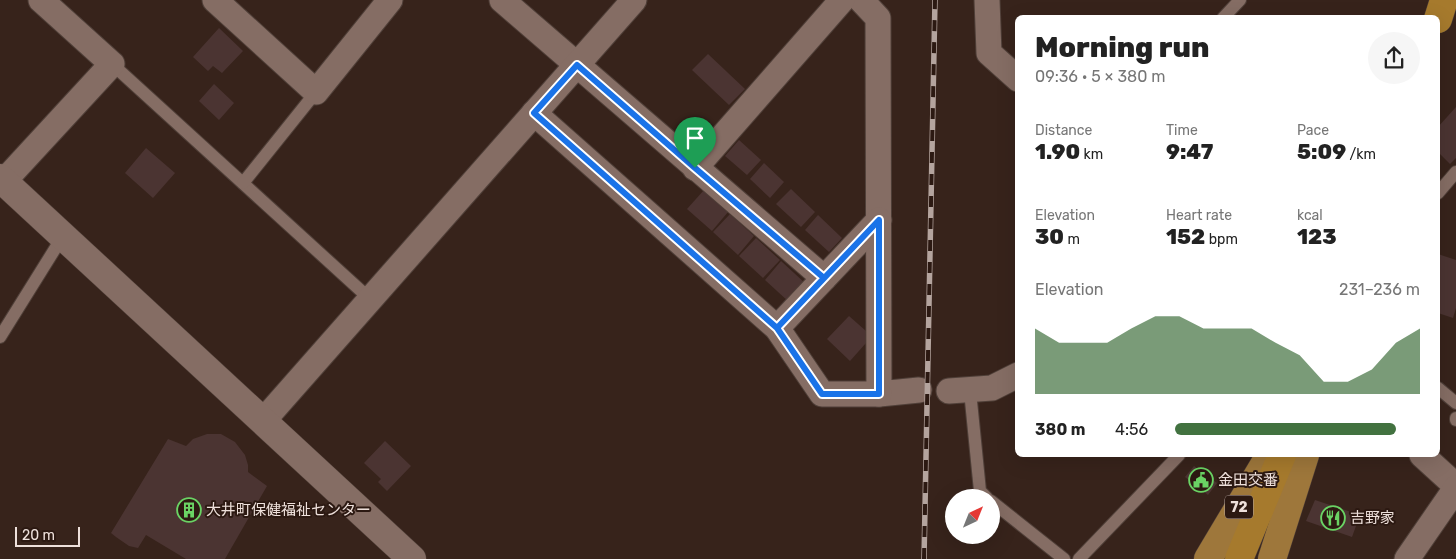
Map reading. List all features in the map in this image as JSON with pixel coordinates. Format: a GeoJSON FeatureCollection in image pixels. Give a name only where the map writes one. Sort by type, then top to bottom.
{"type":"FeatureCollection","features":[{"type":"Feature","properties":{"kind":"highway"},"geometry":{"type":"LineString","coordinates":[[1439,15],[1444,0]]}},
{"type":"Feature","properties":{"kind":"highway"},"geometry":{"type":"LineString","coordinates":[[1239,559],[1281,457]]}},
{"type":"Feature","properties":{"kind":"main road","name":"72"},"geometry":{"type":"LineString","coordinates":[[1208,559],[1269,457]]}},
{"type":"Feature","properties":{"kind":"main road"},"geometry":{"type":"LineString","coordinates":[[1272,559],[1304,457]]}},
{"type":"Feature","properties":{"kind":"street"},"geometry":{"type":"LineString","coordinates":[[41,0],[112,64],[2,179],[412,559]]}},
{"type":"Feature","properties":{"kind":"street"},"geometry":{"type":"LineString","coordinates":[[215,0],[316,92],[390,0]]}},
{"type":"Feature","properties":{"kind":"street"},"geometry":{"type":"LineString","coordinates":[[502,0],[824,278]]}},
{"type":"Feature","properties":{"kind":"street"},"geometry":{"type":"LineString","coordinates":[[263,421],[634,0]]}},
{"type":"Feature","properties":{"kind":"street"},"geometry":{"type":"LineString","coordinates":[[695,168],[842,0]]}},
{"type":"Feature","properties":{"kind":"street"},"geometry":{"type":"LineString","coordinates":[[861,0],[878,18],[879,394]]}},
{"type":"Feature","properties":{"kind":"street"},"geometry":{"type":"LineString","coordinates":[[992,4],[989,53],[1015,76]]}},
{"type":"Feature","properties":{"kind":"street"},"geometry":{"type":"LineString","coordinates":[[534,113],[777,328],[822,394],[879,394],[919,390]]}},
{"type":"Feature","properties":{"kind":"street"},"geometry":{"type":"LineString","coordinates":[[777,328],[879,220]]}},
{"type":"Feature","properties":{"kind":"street"},"geometry":{"type":"LineString","coordinates":[[960,391],[992,388],[1015,376]]}},
{"type":"Feature","properties":{"kind":"street"},"geometry":{"type":"LineString","coordinates":[[1407,559],[1456,487],[1424,457]]}},
{"type":"Feature","properties":{"kind":"lane"},"geometry":{"type":"LineString","coordinates":[[1226,15],[1240,0]]}},
{"type":"Feature","properties":{"kind":"lane"},"geometry":{"type":"LineString","coordinates":[[112,64],[370,298]]}},
{"type":"Feature","properties":{"kind":"lane"},"geometry":{"type":"LineString","coordinates":[[243,183],[316,92]]}},
{"type":"Feature","properties":{"kind":"lane"},"geometry":{"type":"LineString","coordinates":[[1440,191],[1456,172]]}},
{"type":"Feature","properties":{"kind":"lane"},"geometry":{"type":"LineString","coordinates":[[0,337],[63,236]]}},
{"type":"Feature","properties":{"kind":"lane"},"geometry":{"type":"LineString","coordinates":[[1440,390],[1456,403]]}},
{"type":"Feature","properties":{"kind":"lane"},"geometry":{"type":"LineString","coordinates":[[960,391],[980,489]]}},
{"type":"Feature","properties":{"kind":"lane"},"geometry":{"type":"LineString","coordinates":[[1079,559],[1176,457]]}},
{"type":"Feature","properties":{"kind":"lane"},"geometry":{"type":"LineString","coordinates":[[1000,507],[1064,559]]}},
{"type":"Feature","properties":{"kind":"building"},"geometry":{"type":"Polygon","coordinates":[[[219,28],[243,51],[222,73],[213,66],[208,71],[193,57],[219,28]]]}},
{"type":"Feature","properties":{"kind":"building"},"geometry":{"type":"Polygon","coordinates":[[[708,54],[745,89],[729,105],[692,70],[708,54]]]}},
{"type":"Feature","properties":{"kind":"building"},"geometry":{"type":"Polygon","coordinates":[[[214,84],[234,103],[219,120],[199,101],[214,84]]]}},
{"type":"Feature","properties":{"kind":"building"},"geometry":{"type":"Polygon","coordinates":[[[1456,107],[1456,158],[1450,164],[1440,154],[1440,125],[1456,107]]]}},
{"type":"Feature","properties":{"kind":"building"},"geometry":{"type":"Polygon","coordinates":[[[739,140],[761,160],[747,175],[725,156],[739,140]]]}},
{"type":"Feature","properties":{"kind":"building"},"geometry":{"type":"Polygon","coordinates":[[[146,148],[175,173],[153,198],[125,173],[146,148]]]}},
{"type":"Feature","properties":{"kind":"building"},"geometry":{"type":"Polygon","coordinates":[[[764,163],[784,182],[770,198],[750,179],[764,163]]]}},
{"type":"Feature","properties":{"kind":"building"},"geometry":{"type":"Polygon","coordinates":[[[791,189],[815,212],[801,227],[776,204],[791,189]]]}},
{"type":"Feature","properties":{"kind":"building"},"geometry":{"type":"Polygon","coordinates":[[[704,190],[728,212],[712,231],[687,209],[704,190]]]}},
{"type":"Feature","properties":{"kind":"building"},"geometry":{"type":"Polygon","coordinates":[[[730,214],[754,236],[738,255],[713,232],[730,214]]]}},
{"type":"Feature","properties":{"kind":"building"},"geometry":{"type":"Polygon","coordinates":[[[818,215],[842,238],[829,252],[805,230],[818,215]]]}},
{"type":"Feature","properties":{"kind":"building"},"geometry":{"type":"Polygon","coordinates":[[[756,238],[780,260],[763,278],[739,256],[756,238]]]}},
{"type":"Feature","properties":{"kind":"building"},"geometry":{"type":"Polygon","coordinates":[[[1440,255],[1456,260],[1456,308],[1453,318],[1440,314],[1440,255]]]}},
{"type":"Feature","properties":{"kind":"building"},"geometry":{"type":"Polygon","coordinates":[[[781,261],[806,284],[789,302],[765,280],[781,261]]]}},
{"type":"Feature","properties":{"kind":"building"},"geometry":{"type":"Polygon","coordinates":[[[849,316],[866,331],[866,343],[850,361],[827,339],[849,316]]]}},
{"type":"Feature","properties":{"kind":"building","name":"大井町保健福祉センター"},"geometry":{"type":"Polygon","coordinates":[[[207,434],[221,434],[235,442],[245,455],[248,472],[267,486],[225,559],[186,559],[146,535],[138,548],[129,546],[111,533],[168,439],[186,446],[193,439],[207,434]]]}},
{"type":"Feature","properties":{"kind":"building"},"geometry":{"type":"Polygon","coordinates":[[[385,441],[411,466],[387,491],[378,482],[381,479],[364,463],[385,441]]]}},
{"type":"Feature","properties":{"kind":"building","name":"金田交番"},"geometry":{"type":"Polygon","coordinates":[[[1194,466],[1217,483],[1208,495],[1185,477],[1194,466]]]}},
{"type":"Feature","properties":{"kind":"building","name":"吉野家"},"geometry":{"type":"Polygon","coordinates":[[[1315,500],[1360,515],[1352,537],[1306,521],[1315,500]]]}},
{"type":"Feature","properties":{"kind":"railway"},"geometry":{"type":"LineString","coordinates":[[924,559],[935,0]]}},
{"type":"Feature","properties":{"kind":"place","name":"金田交番"},"geometry":{"type":"Point","coordinates":[1201,480]}},
{"type":"Feature","properties":{"kind":"place","name":"大井町保健福祉センター"},"geometry":{"type":"Point","coordinates":[189,510]}},
{"type":"Feature","properties":{"kind":"place","name":"吉野家"},"geometry":{"type":"Point","coordinates":[1333,518]}},
{"type":"Feature","properties":{"kind":"route"},"geometry":{"type":"LineString","coordinates":[[695,168],[577,65],[534,113],[777,328],[879,220],[879,394],[822,394],[777,328],[824,278],[695,168]]}}]}
